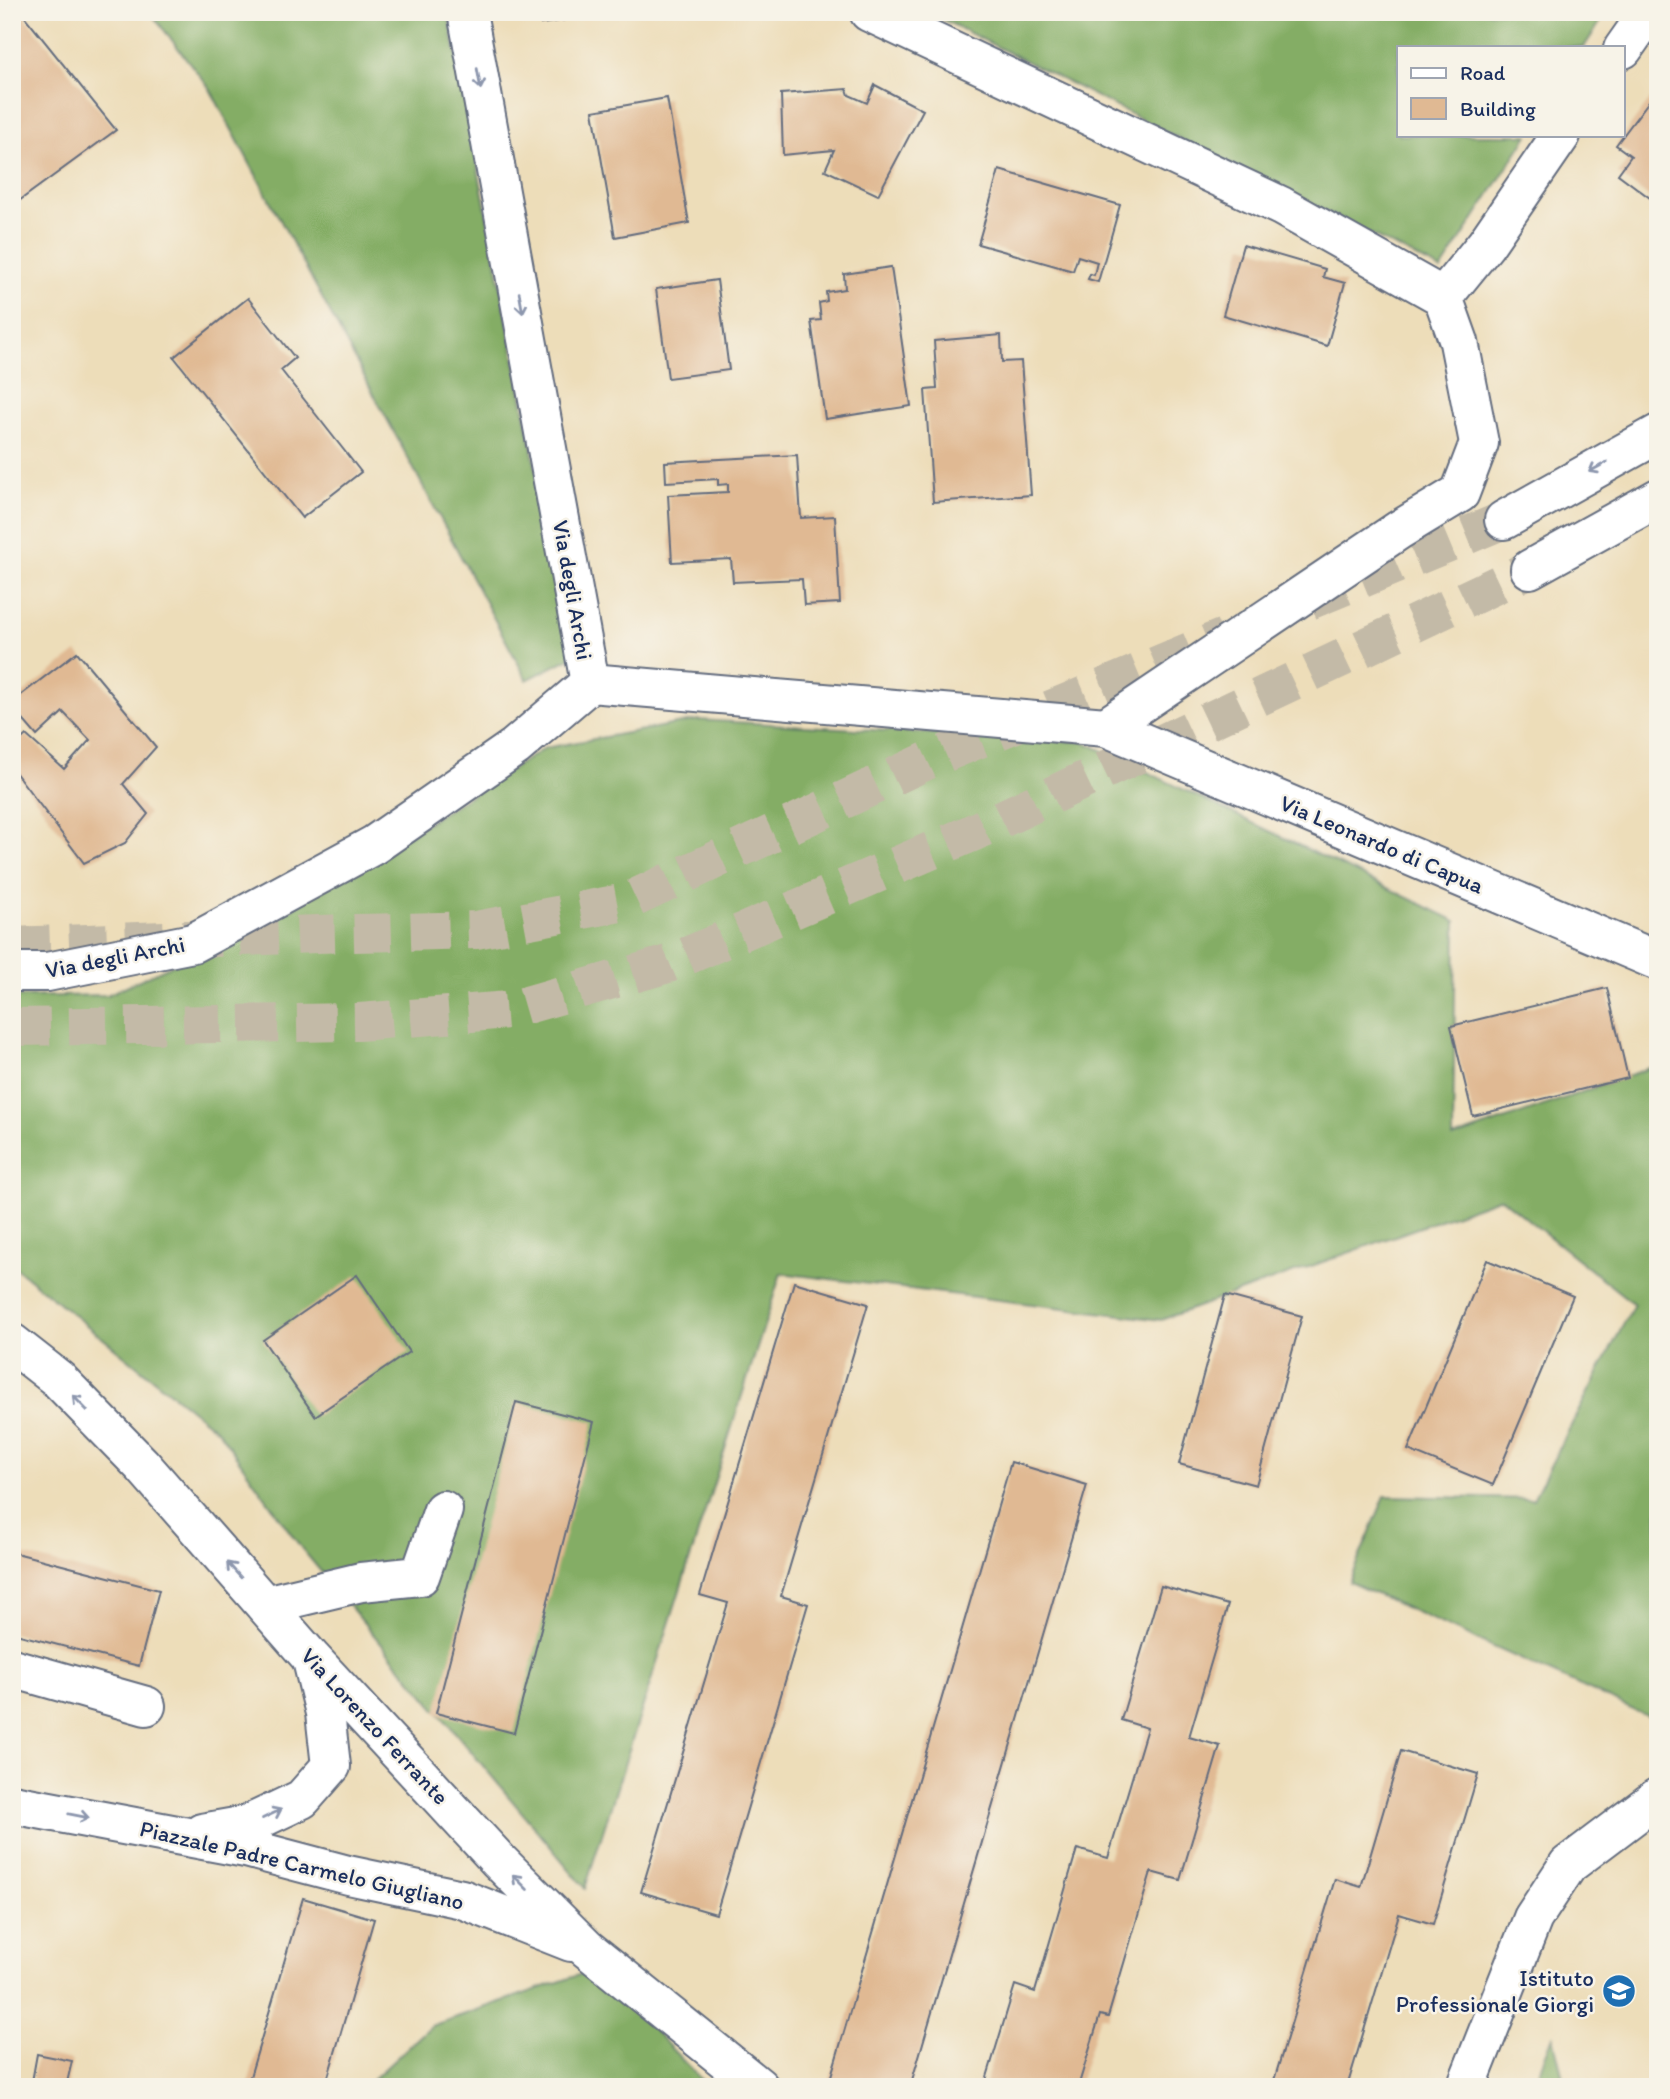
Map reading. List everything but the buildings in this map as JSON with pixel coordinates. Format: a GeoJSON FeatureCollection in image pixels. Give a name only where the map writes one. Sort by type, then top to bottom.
{"type":"FeatureCollection","features":[{"type":"Feature","properties":{"kind":"street","name":"Via degli Archi"},"geometry":{"type":"LineString","coordinates":[[12,971],[47,972],[193,943],[374,845],[515,747],[590,683],[467,12]]}},
{"type":"Feature","properties":{"kind":"street"},"geometry":{"type":"LineString","coordinates":[[869,12],[1281,206],[1443,296],[1459,342],[1479,443],[1460,493],[1399,530],[1106,727]]}},
{"type":"Feature","properties":{"kind":"street"},"geometry":{"type":"LineString","coordinates":[[1624,48],[1649,12]]}},
{"type":"Feature","properties":{"kind":"street"},"geometry":{"type":"LineString","coordinates":[[1443,296],[1486,244],[1560,136]]}},
{"type":"Feature","properties":{"kind":"street"},"geometry":{"type":"LineString","coordinates":[[1504,520],[1658,434]]}},
{"type":"Feature","properties":{"kind":"street"},"geometry":{"type":"LineString","coordinates":[[1530,569],[1658,498]]}},
{"type":"Feature","properties":{"kind":"street","name":"Via Leonardo di Capua"},"geometry":{"type":"LineString","coordinates":[[590,683],[1106,727],[1658,961]]}},
{"type":"Feature","properties":{"kind":"street","name":"Via Lorenzo Ferrante"},"geometry":{"type":"LineString","coordinates":[[12,1343],[58,1380],[142,1465],[312,1659],[499,1861],[586,1948],[759,2087]]}},
{"type":"Feature","properties":{"kind":"street"},"geometry":{"type":"LineString","coordinates":[[265,1605],[361,1582],[420,1576],[443,1510]]}},
{"type":"Feature","properties":{"kind":"street"},"geometry":{"type":"LineString","coordinates":[[183,1836],[247,1825],[302,1799],[331,1766],[325,1713],[312,1659]]}},
{"type":"Feature","properties":{"kind":"street"},"geometry":{"type":"LineString","coordinates":[[12,1668],[146,1706]]}},
{"type":"Feature","properties":{"kind":"street"},"geometry":{"type":"LineString","coordinates":[[1466,2087],[1533,1918],[1568,1865],[1658,1797]]}},
{"type":"Feature","properties":{"kind":"street","name":"Piazzale Padre Carmelo Giugliano"},"geometry":{"type":"LineString","coordinates":[[12,1804],[246,1848],[463,1899],[586,1948]]}},
{"type":"Feature","properties":{"kind":"green space"},"geometry":{"type":"Polygon","coordinates":[[[150,12],[448,12],[572,657],[527,680],[210,89],[150,12]]]}},
{"type":"Feature","properties":{"kind":"green space"},"geometry":{"type":"Polygon","coordinates":[[[928,12],[1607,12],[1585,46],[1397,46],[1397,136],[1527,136],[1441,270],[928,12]]]}},
{"type":"Feature","properties":{"kind":"green space"},"geometry":{"type":"Polygon","coordinates":[[[698,720],[1085,742],[1456,921],[1453,1138],[1658,1065],[1658,1721],[1349,1582],[1385,1496],[1533,1499],[1634,1304],[1501,1198],[1161,1320],[781,1273],[585,1888],[302,1549],[219,1432],[12,1265],[12,997],[107,995],[288,911],[545,748],[698,720]]]}},
{"type":"Feature","properties":{"kind":"green space"},"geometry":{"type":"Polygon","coordinates":[[[596,1969],[708,2087],[365,2087],[431,2026],[596,1969]]]}},
{"type":"Feature","properties":{"kind":"green space"},"geometry":{"type":"Polygon","coordinates":[[[1553,2036],[1565,2087],[1533,2087],[1553,2036]]]}},
{"type":"Feature","properties":{"kind":"tunnel"},"geometry":{"type":"LineString","coordinates":[[1309,601],[1504,520]]}},
{"type":"Feature","properties":{"kind":"tunnel"},"geometry":{"type":"LineString","coordinates":[[12,1027],[359,1022],[509,1010],[668,964],[972,833],[1530,569]]}},
{"type":"Feature","properties":{"kind":"tunnel"},"geometry":{"type":"LineString","coordinates":[[12,946],[476,930],[626,902],[929,760],[1224,637]]}},
{"type":"Feature","properties":{"kind":"place","name":"Istituto Professionale Giorgi"},"geometry":{"type":"Point","coordinates":[1619,1991]}}]}
